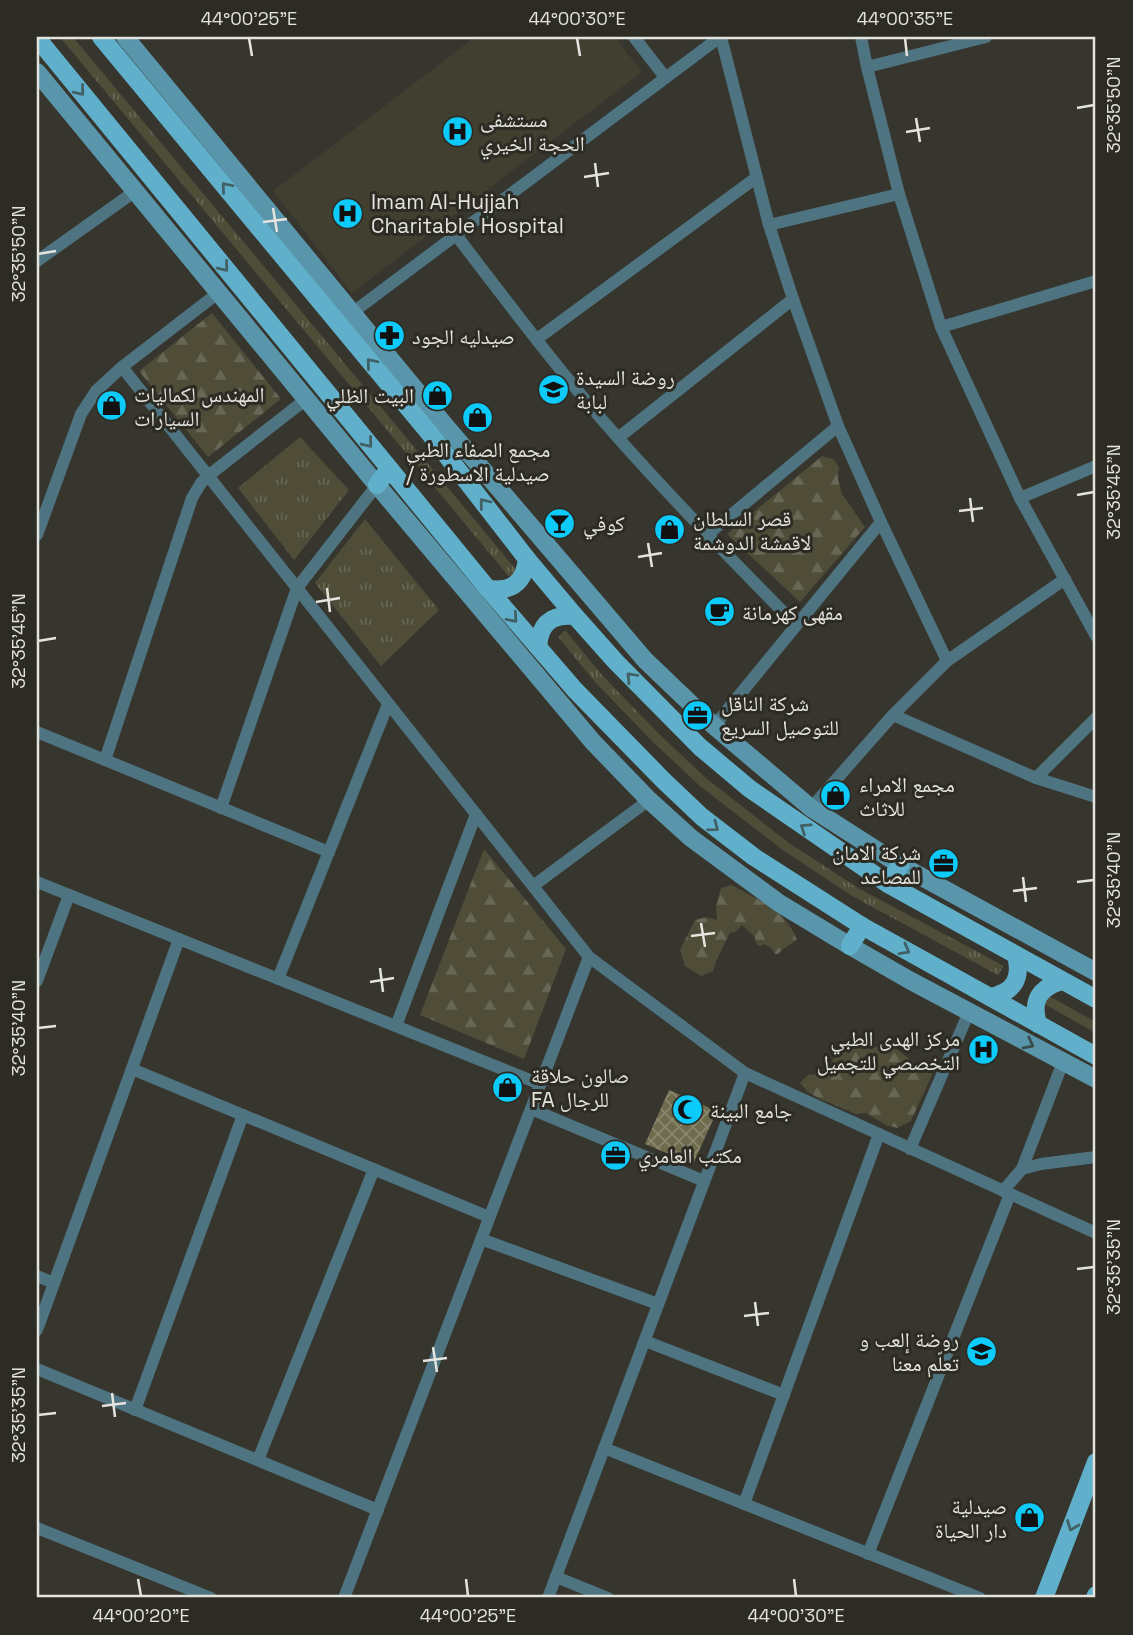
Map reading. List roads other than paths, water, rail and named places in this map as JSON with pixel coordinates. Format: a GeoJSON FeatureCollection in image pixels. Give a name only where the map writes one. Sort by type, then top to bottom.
{"type":"FeatureCollection","features":[{"type":"Feature","properties":{"kind":"main road"},"geometry":{"type":"LineString","coordinates":[[101,37],[436,429],[527,559],[575,616],[700,747],[750,789],[888,884],[1096,999]]}},
{"type":"Feature","properties":{"kind":"main road"},"geometry":{"type":"LineString","coordinates":[[37,38],[488,589],[602,717],[664,781],[702,817],[754,857],[862,926],[1096,1056]]}},
{"type":"Feature","properties":{"kind":"main road"},"geometry":{"type":"LineString","coordinates":[[377,485],[389,470]]}},
{"type":"Feature","properties":{"kind":"main road"},"geometry":{"type":"LineString","coordinates":[[488,589],[500,591],[511,588],[526,570],[527,559]]}},
{"type":"Feature","properties":{"kind":"main road"},"geometry":{"type":"LineString","coordinates":[[538,647],[544,625],[553,618],[575,616]]}},
{"type":"Feature","properties":{"kind":"main road"},"geometry":{"type":"LineString","coordinates":[[888,884],[900,865]]}},
{"type":"Feature","properties":{"kind":"main road"},"geometry":{"type":"LineString","coordinates":[[850,947],[862,926]]}},
{"type":"Feature","properties":{"kind":"main road"},"geometry":{"type":"LineString","coordinates":[[990,997],[1002,995],[1011,988],[1017,978],[1019,966],[1016,955]]}},
{"type":"Feature","properties":{"kind":"main road"},"geometry":{"type":"LineString","coordinates":[[1038,1024],[1036,1001],[1042,991],[1051,984],[1062,981]]}},
{"type":"Feature","properties":{"kind":"main road"},"geometry":{"type":"LineString","coordinates":[[1044,1598],[1096,1464]]}},
{"type":"Feature","properties":{"kind":"street"},"geometry":{"type":"LineString","coordinates":[[125,37],[352,313],[436,429],[645,660],[714,726],[811,808],[900,865],[1096,972]]}},
{"type":"Feature","properties":{"kind":"street"},"geometry":{"type":"LineString","coordinates":[[634,37],[666,77]]}},
{"type":"Feature","properties":{"kind":"street"},"geometry":{"type":"LineString","coordinates":[[352,313],[720,37],[769,225],[838,426],[947,662]]}},
{"type":"Feature","properties":{"kind":"street"},"geometry":{"type":"LineString","coordinates":[[861,37],[899,194],[941,327],[1020,498],[1096,636]]}},
{"type":"Feature","properties":{"kind":"street"},"geometry":{"type":"LineString","coordinates":[[867,68],[986,37]]}},
{"type":"Feature","properties":{"kind":"street"},"geometry":{"type":"LineString","coordinates":[[37,72],[305,400],[593,742],[649,800],[691,838],[779,904],[850,947],[1096,1079]]}},
{"type":"Feature","properties":{"kind":"street"},"geometry":{"type":"LineString","coordinates":[[537,340],[757,177]]}},
{"type":"Feature","properties":{"kind":"street"},"geometry":{"type":"LineString","coordinates":[[37,261],[134,192]]}},
{"type":"Feature","properties":{"kind":"street"},"geometry":{"type":"LineString","coordinates":[[769,225],[899,194]]}},
{"type":"Feature","properties":{"kind":"street"},"geometry":{"type":"LineString","coordinates":[[456,235],[537,340],[618,438],[707,535],[796,625]]}},
{"type":"Feature","properties":{"kind":"street"},"geometry":{"type":"LineString","coordinates":[[941,327],[1096,281]]}},
{"type":"Feature","properties":{"kind":"street"},"geometry":{"type":"LineString","coordinates":[[37,535],[81,414],[96,391],[122,367],[218,293]]}},
{"type":"Feature","properties":{"kind":"street"},"geometry":{"type":"LineString","coordinates":[[618,438],[793,299]]}},
{"type":"Feature","properties":{"kind":"street"},"geometry":{"type":"LineString","coordinates":[[122,367],[589,957],[745,1073],[1096,1233]]}},
{"type":"Feature","properties":{"kind":"street"},"geometry":{"type":"LineString","coordinates":[[105,760],[192,498],[208,476],[305,400]]}},
{"type":"Feature","properties":{"kind":"street"},"geometry":{"type":"LineString","coordinates":[[707,535],[838,426]]}},
{"type":"Feature","properties":{"kind":"street"},"geometry":{"type":"LineString","coordinates":[[1020,498],[1096,466]]}},
{"type":"Feature","properties":{"kind":"street"},"geometry":{"type":"LineString","coordinates":[[221,808],[297,588],[377,485]]}},
{"type":"Feature","properties":{"kind":"street"},"geometry":{"type":"LineString","coordinates":[[714,726],[881,523]]}},
{"type":"Feature","properties":{"kind":"street"},"geometry":{"type":"LineString","coordinates":[[811,808],[893,715],[947,662],[1065,579]]}},
{"type":"Feature","properties":{"kind":"street"},"geometry":{"type":"LineString","coordinates":[[278,979],[388,704]]}},
{"type":"Feature","properties":{"kind":"street"},"geometry":{"type":"LineString","coordinates":[[893,715],[1036,778],[1096,797]]}},
{"type":"Feature","properties":{"kind":"street"},"geometry":{"type":"LineString","coordinates":[[1036,778],[1096,718]]}},
{"type":"Feature","properties":{"kind":"street"},"geometry":{"type":"LineString","coordinates":[[37,732],[329,852]]}},
{"type":"Feature","properties":{"kind":"street"},"geometry":{"type":"LineString","coordinates":[[533,886],[649,800]]}},
{"type":"Feature","properties":{"kind":"street"},"geometry":{"type":"LineString","coordinates":[[396,1026],[476,814]]}},
{"type":"Feature","properties":{"kind":"street"},"geometry":{"type":"LineString","coordinates":[[37,882],[540,1084]]}},
{"type":"Feature","properties":{"kind":"street"},"geometry":{"type":"LineString","coordinates":[[37,981],[69,895]]}},
{"type":"Feature","properties":{"kind":"street"},"geometry":{"type":"LineString","coordinates":[[37,1329],[179,939]]}},
{"type":"Feature","properties":{"kind":"street"},"geometry":{"type":"LineString","coordinates":[[344,1598],[589,957]]}},
{"type":"Feature","properties":{"kind":"street"},"geometry":{"type":"LineString","coordinates":[[911,1149],[969,1012]]}},
{"type":"Feature","properties":{"kind":"street"},"geometry":{"type":"LineString","coordinates":[[869,1554],[1006,1193],[1022,1169],[1063,1062]]}},
{"type":"Feature","properties":{"kind":"street"},"geometry":{"type":"LineString","coordinates":[[132,1069],[489,1217]]}},
{"type":"Feature","properties":{"kind":"street"},"geometry":{"type":"LineString","coordinates":[[548,1598],[745,1073]]}},
{"type":"Feature","properties":{"kind":"street"},"geometry":{"type":"LineString","coordinates":[[531,1109],[704,1181]]}},
{"type":"Feature","properties":{"kind":"street"},"geometry":{"type":"LineString","coordinates":[[135,1410],[243,1115]]}},
{"type":"Feature","properties":{"kind":"street"},"geometry":{"type":"LineString","coordinates":[[744,1504],[879,1134]]}},
{"type":"Feature","properties":{"kind":"street"},"geometry":{"type":"LineString","coordinates":[[1022,1169],[1096,1157]]}},
{"type":"Feature","properties":{"kind":"street"},"geometry":{"type":"LineString","coordinates":[[258,1460],[374,1169]]}},
{"type":"Feature","properties":{"kind":"street"},"geometry":{"type":"LineString","coordinates":[[481,1239],[658,1304]]}},
{"type":"Feature","properties":{"kind":"street"},"geometry":{"type":"LineString","coordinates":[[37,1276],[54,1283]]}},
{"type":"Feature","properties":{"kind":"street"},"geometry":{"type":"LineString","coordinates":[[645,1340],[784,1395]]}},
{"type":"Feature","properties":{"kind":"street"},"geometry":{"type":"LineString","coordinates":[[37,1369],[377,1510]]}},
{"type":"Feature","properties":{"kind":"street"},"geometry":{"type":"LineString","coordinates":[[604,1448],[980,1598]]}},
{"type":"Feature","properties":{"kind":"street"},"geometry":{"type":"LineString","coordinates":[[37,1528],[211,1598]]}},
{"type":"Feature","properties":{"kind":"street"},"geometry":{"type":"LineString","coordinates":[[556,1577],[608,1598]]}},
{"type":"Feature","properties":{"kind":"place","name":"مستشفى الحجة الخيري"},"geometry":{"type":"Point","coordinates":[457,131]}},
{"type":"Feature","properties":{"kind":"place","name":"Imam Al-Hujjah Charitable Hospital"},"geometry":{"type":"Point","coordinates":[348,213]}},
{"type":"Feature","properties":{"kind":"place","name":"صيدليه الجود"},"geometry":{"type":"Point","coordinates":[389,336]}},
{"type":"Feature","properties":{"kind":"place","name":"روضة السيدة لبابة"},"geometry":{"type":"Point","coordinates":[553,389]}},
{"type":"Feature","properties":{"kind":"place","name":"البيت الظلي"},"geometry":{"type":"Point","coordinates":[437,395]}},
{"type":"Feature","properties":{"kind":"place","name":"المهندس لكماليات السيارات"},"geometry":{"type":"Point","coordinates":[111,406]}},
{"type":"Feature","properties":{"kind":"place","name":"مجمع الصفاء الطبي / صيدلية الاسطورة"},"geometry":{"type":"Point","coordinates":[478,417]}},
{"type":"Feature","properties":{"kind":"place","name":"كوفي"},"geometry":{"type":"Point","coordinates":[560,523]}},
{"type":"Feature","properties":{"kind":"place","name":"قصر السلطان لاقمشة الدوشمة"},"geometry":{"type":"Point","coordinates":[670,530]}},
{"type":"Feature","properties":{"kind":"place","name":"مقهى كهرمانة"},"geometry":{"type":"Point","coordinates":[719,612]}},
{"type":"Feature","properties":{"kind":"place","name":"شركة الناقل للتوصيل السريع"},"geometry":{"type":"Point","coordinates":[698,715]}},
{"type":"Feature","properties":{"kind":"place","name":"مجمع الامراء للاثاث"},"geometry":{"type":"Point","coordinates":[836,796]}},
{"type":"Feature","properties":{"kind":"place","name":"شركة الامان للمصاعد"},"geometry":{"type":"Point","coordinates":[944,864]}},
{"type":"Feature","properties":{"kind":"place","name":"مركز الهدى الطبي التخصصي للتجميل"},"geometry":{"type":"Point","coordinates":[983,1050]}},
{"type":"Feature","properties":{"kind":"place","name":"صالون حلاقة FA للرجال"},"geometry":{"type":"Point","coordinates":[508,1087]}},
{"type":"Feature","properties":{"kind":"place","name":"جامع البينة"},"geometry":{"type":"Point","coordinates":[687,1110]}},
{"type":"Feature","properties":{"kind":"place","name":"مكتب العامري"},"geometry":{"type":"Point","coordinates":[615,1155]}},
{"type":"Feature","properties":{"kind":"place","name":"روضة إلعب و تعلّم معنا"},"geometry":{"type":"Point","coordinates":[982,1351]}},
{"type":"Feature","properties":{"kind":"place","name":"صيدلية دار الحياة"},"geometry":{"type":"Point","coordinates":[1030,1518]}}]}
